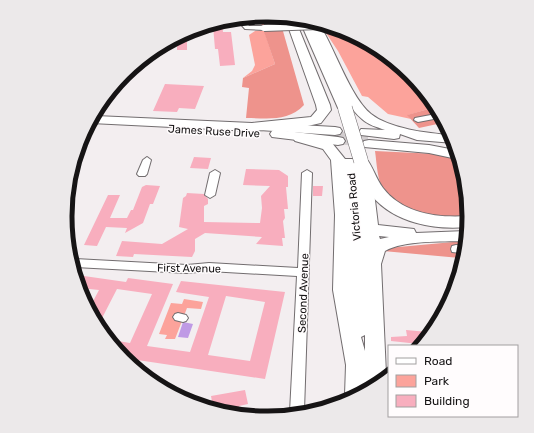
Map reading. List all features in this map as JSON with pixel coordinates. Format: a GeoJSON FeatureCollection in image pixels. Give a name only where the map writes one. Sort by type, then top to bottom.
{"type":"FeatureCollection","features":[{"type":"Feature","properties":{"kind":"highway","name":"Victoria Road"},"geometry":{"type":"LineString","coordinates":[[303,26],[340,108],[355,161]]}},
{"type":"Feature","properties":{"kind":"highway"},"geometry":{"type":"LineString","coordinates":[[252,127],[304,123],[316,120],[324,110],[303,26]]}},
{"type":"Feature","properties":{"kind":"highway","name":"James Ruse Drive"},"geometry":{"type":"LineString","coordinates":[[98,120],[252,127]]}},
{"type":"Feature","properties":{"kind":"highway","name":"James Ruse Drive"},"geometry":{"type":"LineString","coordinates":[[95,126],[337,137]]}},
{"type":"Feature","properties":{"kind":"highway"},"geometry":{"type":"LineString","coordinates":[[368,138],[451,154]]}},
{"type":"Feature","properties":{"kind":"highway"},"geometry":{"type":"LineString","coordinates":[[355,161],[378,193],[401,211],[421,218],[444,222],[462,221]]}},
{"type":"Feature","properties":{"kind":"main road"},"geometry":{"type":"LineString","coordinates":[[304,26],[361,112],[380,125],[428,137]]}},
{"type":"Feature","properties":{"kind":"main road","name":"James Ruse Drive"},"geometry":{"type":"LineString","coordinates":[[252,127],[337,137]]}},
{"type":"Feature","properties":{"kind":"main road"},"geometry":{"type":"LineString","coordinates":[[286,135],[324,144],[335,152],[338,160],[343,215],[342,290],[356,365]]}},
{"type":"Feature","properties":{"kind":"main road"},"geometry":{"type":"LineString","coordinates":[[368,138],[445,138]]}},
{"type":"Feature","properties":{"kind":"main road"},"geometry":{"type":"LineString","coordinates":[[368,138],[448,144]]}},
{"type":"Feature","properties":{"kind":"main road","name":"Victoria Road"},"geometry":{"type":"LineString","coordinates":[[355,161],[372,263],[376,377]]}},
{"type":"Feature","properties":{"kind":"main road"},"geometry":{"type":"LineString","coordinates":[[364,222],[386,231],[458,243]]}},
{"type":"Feature","properties":{"kind":"main road","name":"Victoria Road"},"geometry":{"type":"LineString","coordinates":[[356,389],[364,222]]}},
{"type":"Feature","properties":{"kind":"main road"},"geometry":{"type":"LineString","coordinates":[[372,263],[379,247],[384,244],[458,243]]}},
{"type":"Feature","properties":{"kind":"street"},"geometry":{"type":"LineString","coordinates":[[244,24],[247,28],[300,25]]}},
{"type":"Feature","properties":{"kind":"street"},"geometry":{"type":"LineString","coordinates":[[418,120],[434,117]]}},
{"type":"Feature","properties":{"kind":"street"},"geometry":{"type":"LineString","coordinates":[[142,174],[147,160]]}},
{"type":"Feature","properties":{"kind":"street","name":"Second Avenue"},"geometry":{"type":"LineString","coordinates":[[297,408],[307,173]]}},
{"type":"Feature","properties":{"kind":"street"},"geometry":{"type":"LineString","coordinates":[[210,195],[215,174]]}},
{"type":"Feature","properties":{"kind":"street","name":"First Avenue"},"geometry":{"type":"LineString","coordinates":[[78,263],[187,269],[209,267],[303,272]]}},
{"type":"Feature","properties":{"kind":"green space"},"geometry":{"type":"Polygon","coordinates":[[[264,30],[275,64],[243,78],[252,71],[255,65],[249,35],[255,31],[264,30]]]}},
{"type":"Feature","properties":{"kind":"green space"},"geometry":{"type":"Polygon","coordinates":[[[324,31],[353,42],[385,62],[405,79],[429,109],[408,115],[411,119],[388,114],[368,97],[362,96],[338,51],[324,31]]]}},
{"type":"Feature","properties":{"kind":"green space"},"geometry":{"type":"Polygon","coordinates":[[[184,299],[203,302],[201,309],[187,308],[175,339],[165,339],[167,335],[159,334],[171,303],[182,304],[184,299]]]}},
{"type":"Feature","properties":{"kind":"shaded area"},"geometry":{"type":"Polygon","coordinates":[[[261,22],[280,22],[304,105],[298,110],[284,117],[246,118],[249,88],[242,87],[243,78],[275,64],[261,22]]]}},
{"type":"Feature","properties":{"kind":"shaded area"},"geometry":{"type":"Polygon","coordinates":[[[429,109],[438,124],[419,128],[407,115],[429,109]]]}},
{"type":"Feature","properties":{"kind":"shaded area"},"geometry":{"type":"Polygon","coordinates":[[[375,151],[437,154],[452,157],[458,179],[462,217],[448,217],[424,214],[400,205],[391,200],[385,193],[380,183],[375,151]]]}},
{"type":"Feature","properties":{"kind":"shaded area"},"geometry":{"type":"Polygon","coordinates":[[[460,241],[457,258],[383,251],[388,248],[460,241]]]}},
{"type":"Feature","properties":{"kind":"shaded area"},"geometry":{"type":"Polygon","coordinates":[[[183,322],[193,324],[188,338],[178,337],[183,322]]]}},
{"type":"Feature","properties":{"kind":"building"},"geometry":{"type":"Polygon","coordinates":[[[222,28],[223,32],[231,32],[235,65],[220,66],[218,49],[215,49],[213,30],[222,28]]]}},
{"type":"Feature","properties":{"kind":"building"},"geometry":{"type":"Polygon","coordinates":[[[187,40],[187,50],[177,50],[177,44],[187,40]]]}},
{"type":"Feature","properties":{"kind":"building"},"geometry":{"type":"Polygon","coordinates":[[[165,84],[204,86],[195,109],[179,108],[177,112],[153,111],[165,84]]]}},
{"type":"Feature","properties":{"kind":"building"},"geometry":{"type":"Polygon","coordinates":[[[194,157],[211,158],[208,169],[190,168],[194,157]]]}},
{"type":"Feature","properties":{"kind":"building"},"geometry":{"type":"Polygon","coordinates":[[[246,169],[279,170],[288,176],[288,187],[286,187],[288,209],[284,209],[285,218],[283,221],[285,238],[282,238],[283,246],[256,244],[262,237],[205,233],[195,239],[195,251],[192,257],[134,254],[133,257],[116,256],[122,241],[162,244],[188,229],[179,227],[183,198],[187,193],[204,194],[208,199],[208,204],[204,206],[204,222],[260,223],[262,208],[261,196],[270,186],[243,185],[246,169]]]}},
{"type":"Feature","properties":{"kind":"building"},"geometry":{"type":"Polygon","coordinates":[[[146,185],[160,186],[153,204],[150,204],[143,223],[125,233],[127,228],[106,227],[97,246],[84,245],[108,195],[120,195],[110,218],[127,218],[131,210],[133,210],[142,187],[146,185]]]}},
{"type":"Feature","properties":{"kind":"building"},"geometry":{"type":"Polygon","coordinates":[[[313,186],[323,186],[322,196],[313,196],[313,186]]]}},
{"type":"Feature","properties":{"kind":"building"},"geometry":{"type":"Polygon","coordinates":[[[82,276],[126,282],[128,278],[173,284],[147,346],[190,352],[209,297],[176,292],[181,281],[285,292],[265,379],[135,360],[118,341],[130,343],[152,294],[117,289],[102,319],[93,302],[99,290],[86,289],[82,276]],[[226,296],[208,355],[250,361],[265,302],[226,296]]]}},
{"type":"Feature","properties":{"kind":"building"},"geometry":{"type":"Polygon","coordinates":[[[406,330],[424,332],[414,343],[391,341],[391,337],[407,336],[406,330]]]}},
{"type":"Feature","properties":{"kind":"building"},"geometry":{"type":"Polygon","coordinates":[[[245,390],[248,404],[239,406],[239,408],[229,407],[212,403],[211,396],[245,390]]]}},
{"type":"Feature","properties":{"kind":"tunnel"},"geometry":{"type":"LineString","coordinates":[[337,138],[368,139]]}}]}
